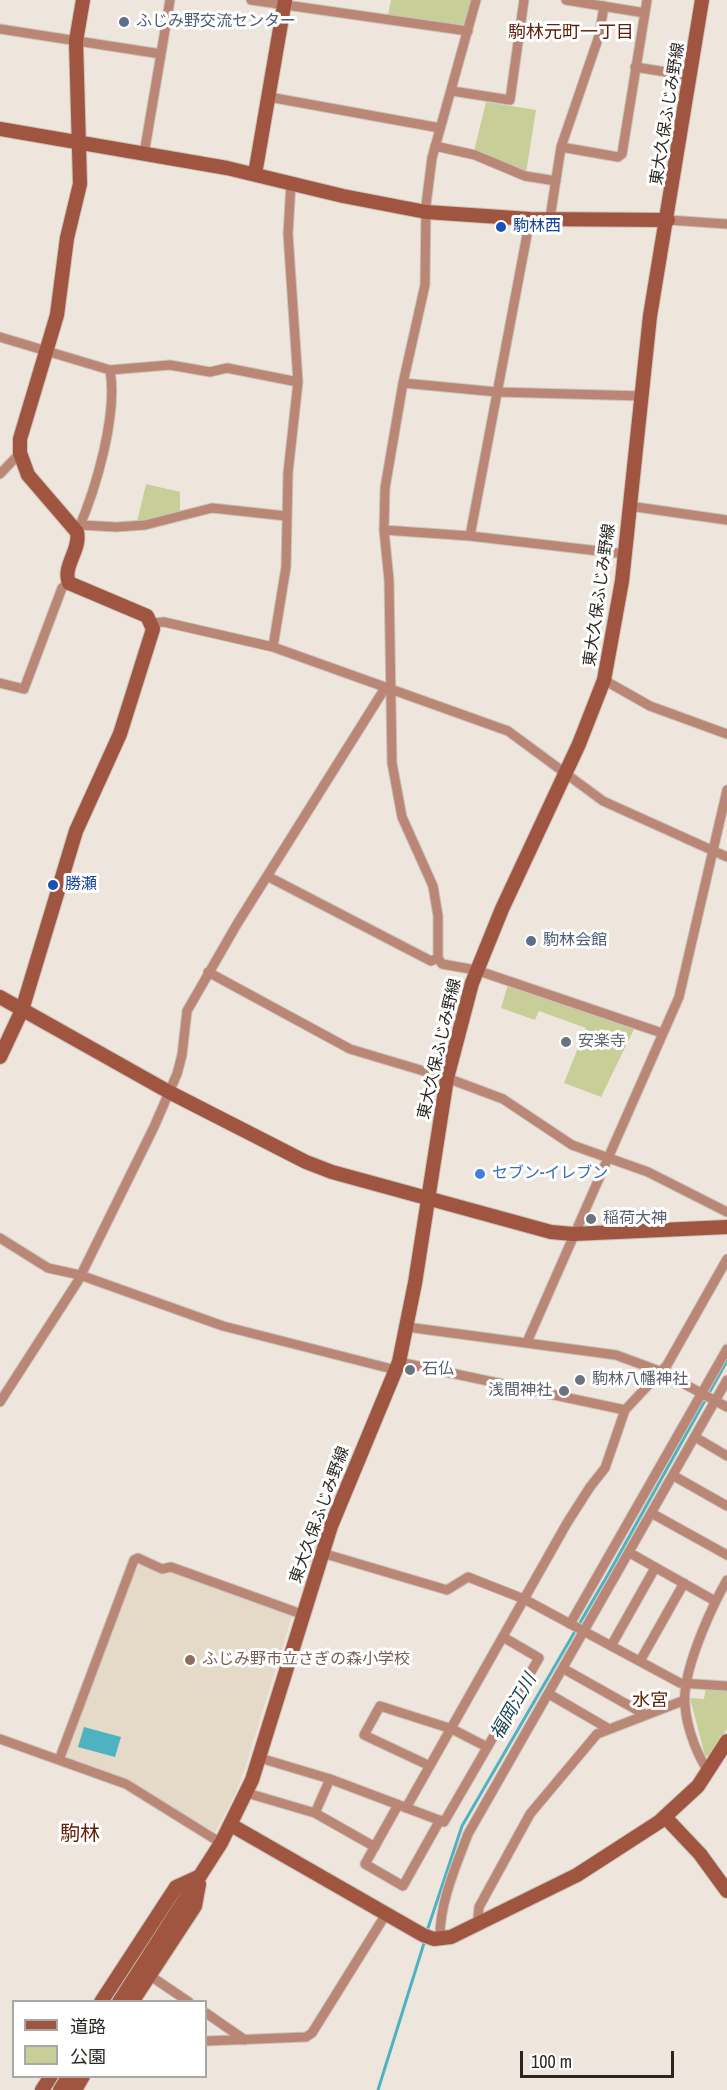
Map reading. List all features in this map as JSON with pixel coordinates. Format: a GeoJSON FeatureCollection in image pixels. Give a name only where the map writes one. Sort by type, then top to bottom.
{"type":"FeatureCollection","features":[{"type":"Feature","properties":{"kind":"street"},"geometry":{"type":"LineString","coordinates":[[83,0],[76,41],[80,184],[67,238],[57,315],[48,351],[21,432],[20,453],[32,482],[79,528],[145,525],[212,508],[286,516]]}},
{"type":"Feature","properties":{"kind":"street"},"geometry":{"type":"LineString","coordinates":[[144,154],[170,0]]}},
{"type":"Feature","properties":{"kind":"street"},"geometry":{"type":"LineString","coordinates":[[250,0],[285,2],[468,31]]}},
{"type":"Feature","properties":{"kind":"street"},"geometry":{"type":"LineString","coordinates":[[476,0],[435,146],[426,212],[425,285],[403,382],[385,488],[384,530],[389,580],[387,689],[395,787],[402,817],[433,886],[438,916],[438,958],[442,964],[476,970],[662,1033]]}},
{"type":"Feature","properties":{"kind":"street"},"geometry":{"type":"LineString","coordinates":[[452,91],[510,100],[524,0]]}},
{"type":"Feature","properties":{"kind":"street"},"geometry":{"type":"LineString","coordinates":[[566,0],[645,13]]}},
{"type":"Feature","properties":{"kind":"street"},"geometry":{"type":"LineString","coordinates":[[561,147],[621,156],[647,0]]}},
{"type":"Feature","properties":{"kind":"street","name":"東大久保ふじみ野線"},"geometry":{"type":"LineString","coordinates":[[120,2000],[143,1975],[221,1843],[247,1793],[260,1758],[322,1553],[355,1464],[397,1366],[407,1327],[447,1078],[476,970],[566,772],[604,680],[613,638],[625,554],[650,316],[668,220],[702,0]]}},
{"type":"Feature","properties":{"kind":"street"},"geometry":{"type":"LineString","coordinates":[[255,174],[285,2]]}},
{"type":"Feature","properties":{"kind":"street"},"geometry":{"type":"LineString","coordinates":[[550,218],[561,147],[599,36],[604,6]]}},
{"type":"Feature","properties":{"kind":"street"},"geometry":{"type":"LineString","coordinates":[[0,29],[161,54]]}},
{"type":"Feature","properties":{"kind":"street"},"geometry":{"type":"LineString","coordinates":[[635,67],[691,76]]}},
{"type":"Feature","properties":{"kind":"street"},"geometry":{"type":"LineString","coordinates":[[269,97],[440,128]]}},
{"type":"Feature","properties":{"kind":"street"},"geometry":{"type":"LineString","coordinates":[[0,129],[255,174],[374,203],[426,212],[530,219],[668,220],[727,224]]}},
{"type":"Feature","properties":{"kind":"street"},"geometry":{"type":"LineString","coordinates":[[435,146],[475,155],[525,176],[556,182]]}},
{"type":"Feature","properties":{"kind":"street"},"geometry":{"type":"LineString","coordinates":[[273,647],[286,567],[288,473],[298,382],[288,234],[291,183]]}},
{"type":"Feature","properties":{"kind":"street"},"geometry":{"type":"LineString","coordinates":[[471,536],[530,219]]}},
{"type":"Feature","properties":{"kind":"street"},"geometry":{"type":"LineString","coordinates":[[0,338],[110,370],[170,365],[210,372],[227,368],[298,382]]}},
{"type":"Feature","properties":{"kind":"street"},"geometry":{"type":"LineString","coordinates":[[69,583],[67,574],[111,418],[110,370]]}},
{"type":"Feature","properties":{"kind":"street"},"geometry":{"type":"LineString","coordinates":[[403,382],[497,392],[642,396]]}},
{"type":"Feature","properties":{"kind":"street"},"geometry":{"type":"LineString","coordinates":[[0,474],[20,453]]}},
{"type":"Feature","properties":{"kind":"street"},"geometry":{"type":"LineString","coordinates":[[629,506],[727,520]]}},
{"type":"Feature","properties":{"kind":"street"},"geometry":{"type":"LineString","coordinates":[[384,530],[471,536],[625,554]]}},
{"type":"Feature","properties":{"kind":"street"},"geometry":{"type":"LineString","coordinates":[[0,1057],[22,1010],[73,840],[120,734],[152,632],[152,623],[139,611],[69,583]]}},
{"type":"Feature","properties":{"kind":"street"},"geometry":{"type":"LineString","coordinates":[[0,683],[24,689],[62,588],[69,583]]}},
{"type":"Feature","properties":{"kind":"street"},"geometry":{"type":"LineString","coordinates":[[152,623],[164,622],[273,647],[508,731],[603,801],[727,857]]}},
{"type":"Feature","properties":{"kind":"street"},"geometry":{"type":"LineString","coordinates":[[604,680],[650,706],[727,734]]}},
{"type":"Feature","properties":{"kind":"street"},"geometry":{"type":"LineString","coordinates":[[2,1395],[80,1275],[154,1127],[182,1055],[187,1011],[208,972],[387,689]]}},
{"type":"Feature","properties":{"kind":"street"},"geometry":{"type":"LineString","coordinates":[[527,1342],[679,997],[727,790]]}},
{"type":"Feature","properties":{"kind":"street"},"geometry":{"type":"LineString","coordinates":[[267,876],[431,961],[438,958]]}},
{"type":"Feature","properties":{"kind":"street"},"geometry":{"type":"LineString","coordinates":[[208,972],[350,1049],[447,1078],[503,1099],[572,1145],[677,1185],[727,1212]]}},
{"type":"Feature","properties":{"kind":"street"},"geometry":{"type":"LineString","coordinates":[[0,997],[169,1092],[306,1162],[332,1172],[532,1228],[573,1234],[727,1227]]}},
{"type":"Feature","properties":{"kind":"street"},"geometry":{"type":"LineString","coordinates":[[0,1238],[38,1264],[80,1275],[223,1326],[397,1366],[625,1410]]}},
{"type":"Feature","properties":{"kind":"street"},"geometry":{"type":"LineString","coordinates":[[440,1820],[403,1886],[365,1864],[430,1766],[524,1599],[590,1487],[605,1468],[625,1410],[662,1372],[727,1259]]}},
{"type":"Feature","properties":{"kind":"street"},"geometry":{"type":"LineString","coordinates":[[407,1327],[616,1355],[662,1372],[727,1407]]}},
{"type":"Feature","properties":{"kind":"street"},"geometry":{"type":"LineString","coordinates":[[431,1937],[440,1927],[468,1834],[564,1669],[577,1628],[727,1349]]}},
{"type":"Feature","properties":{"kind":"street"},"geometry":{"type":"LineString","coordinates":[[577,1628],[630,1553],[727,1380]]}},
{"type":"Feature","properties":{"kind":"street"},"geometry":{"type":"LineString","coordinates":[[695,1437],[727,1456]]}},
{"type":"Feature","properties":{"kind":"street"},"geometry":{"type":"LineString","coordinates":[[674,1476],[727,1506]]}},
{"type":"Feature","properties":{"kind":"street"},"geometry":{"type":"LineString","coordinates":[[653,1514],[727,1555]]}},
{"type":"Feature","properties":{"kind":"street"},"geometry":{"type":"LineString","coordinates":[[322,1553],[447,1590],[468,1577],[524,1599],[686,1684],[727,1686]]}},
{"type":"Feature","properties":{"kind":"street"},"geometry":{"type":"LineString","coordinates":[[630,1553],[715,1601]]}},
{"type":"Feature","properties":{"kind":"street"},"geometry":{"type":"LineString","coordinates":[[59,1760],[134,1560],[138,1558],[162,1569],[171,1567],[304,1615]]}},
{"type":"Feature","properties":{"kind":"street"},"geometry":{"type":"LineString","coordinates":[[611,1646],[655,1568]]}},
{"type":"Feature","properties":{"kind":"street"},"geometry":{"type":"LineString","coordinates":[[708,1771],[694,1741],[685,1700],[686,1684],[715,1601],[727,1580]]}},
{"type":"Feature","properties":{"kind":"street"},"geometry":{"type":"LineString","coordinates":[[640,1661],[684,1583]]}},
{"type":"Feature","properties":{"kind":"street"},"geometry":{"type":"LineString","coordinates":[[260,1758],[330,1779],[444,1822],[539,1658],[503,1637]]}},
{"type":"Feature","properties":{"kind":"street"},"geometry":{"type":"LineString","coordinates":[[564,1669],[644,1714]]}},
{"type":"Feature","properties":{"kind":"street"},"geometry":{"type":"LineString","coordinates":[[549,1694],[609,1729]]}},
{"type":"Feature","properties":{"kind":"street"},"geometry":{"type":"LineString","coordinates":[[481,1924],[478,1917],[479,1907],[530,1814],[576,1756],[597,1734],[685,1700]]}},
{"type":"Feature","properties":{"kind":"street"},"geometry":{"type":"LineString","coordinates":[[430,1766],[364,1735],[380,1706],[452,1729],[488,1747]]}},
{"type":"Feature","properties":{"kind":"street"},"geometry":{"type":"LineString","coordinates":[[0,1739],[126,1784],[221,1843]]}},
{"type":"Feature","properties":{"kind":"street"},"geometry":{"type":"LineString","coordinates":[[231,1824],[386,1914],[431,1937],[461,1934],[577,1875],[665,1817],[693,1792],[727,1742]]}},
{"type":"Feature","properties":{"kind":"street"},"geometry":{"type":"LineString","coordinates":[[315,1814],[330,1779]]}},
{"type":"Feature","properties":{"kind":"street"},"geometry":{"type":"LineString","coordinates":[[247,1793],[315,1814],[375,1847]]}},
{"type":"Feature","properties":{"kind":"street"},"geometry":{"type":"LineString","coordinates":[[665,1817],[700,1854],[727,1891]]}},
{"type":"Feature","properties":{"kind":"street"},"geometry":{"type":"LineString","coordinates":[[102,2000],[177,1887],[200,1876]]}},
{"type":"Feature","properties":{"kind":"street"},"geometry":{"type":"LineString","coordinates":[[207,2041],[298,2039],[312,2033],[386,1914]]}},
{"type":"Feature","properties":{"kind":"street"},"geometry":{"type":"LineString","coordinates":[[132,2000],[143,1975],[187,2000]]}},
{"type":"Feature","properties":{"kind":"street"},"geometry":{"type":"LineString","coordinates":[[207,2014],[246,2040]]}},
{"type":"Feature","properties":{"kind":"shaded area","name":"ふじみ野市立さぎの森小学校"},"geometry":{"type":"Polygon","coordinates":[[[137,1566],[171,1570],[292,1616],[245,1768],[235,1795],[215,1832],[134,1784],[68,1758],[66,1755],[137,1566]]]}},
{"type":"Feature","properties":{"kind":"green space"},"geometry":{"type":"Polygon","coordinates":[[[391,0],[472,0],[466,23],[462,25],[388,15],[391,0]]]}},
{"type":"Feature","properties":{"kind":"green space"},"geometry":{"type":"Polygon","coordinates":[[[486,102],[536,110],[526,173],[474,151],[486,102]]]}},
{"type":"Feature","properties":{"kind":"green space"},"geometry":{"type":"Polygon","coordinates":[[[146,484],[180,492],[180,516],[137,522],[146,484]]]}},
{"type":"Feature","properties":{"kind":"green space"},"geometry":{"type":"Polygon","coordinates":[[[508,984],[635,1027],[601,1097],[564,1083],[586,1028],[539,1011],[535,1020],[501,1008],[508,984]]]}},
{"type":"Feature","properties":{"kind":"green space"},"geometry":{"type":"Polygon","coordinates":[[[706,1687],[727,1690],[727,1729],[709,1756],[705,1756],[690,1698],[704,1699],[706,1687]]]}},
{"type":"Feature","properties":{"kind":"water"},"geometry":{"type":"Polygon","coordinates":[[[84,1727],[121,1737],[115,1757],[78,1747],[84,1727]]]}},
{"type":"Feature","properties":{"kind":"waterway","name":"福岡江川"},"geometry":{"type":"LineString","coordinates":[[427,1931],[462,1826],[610,1571],[727,1361]]}},
{"type":"Feature","properties":{"kind":"waterway","name":"福岡江川"},"geometry":{"type":"LineString","coordinates":[[378,2090],[425,1940]]}},
{"type":"Feature","properties":{"kind":"place","name":"ふじみ野交流センター"},"geometry":{"type":"Point","coordinates":[124,22]}},
{"type":"Feature","properties":{"kind":"place","name":"駒林西"},"geometry":{"type":"Point","coordinates":[501,227]}},
{"type":"Feature","properties":{"kind":"place","name":"勝瀬"},"geometry":{"type":"Point","coordinates":[53,885]}},
{"type":"Feature","properties":{"kind":"place","name":"駒林会館"},"geometry":{"type":"Point","coordinates":[531,941]}},
{"type":"Feature","properties":{"kind":"place","name":"安楽寺"},"geometry":{"type":"Point","coordinates":[566,1042]}},
{"type":"Feature","properties":{"kind":"place","name":"セブン-イレブン"},"geometry":{"type":"Point","coordinates":[480,1174]}},
{"type":"Feature","properties":{"kind":"place","name":"稲荷大神"},"geometry":{"type":"Point","coordinates":[591,1219]}},
{"type":"Feature","properties":{"kind":"place","name":"石仏"},"geometry":{"type":"Point","coordinates":[410,1370]}},
{"type":"Feature","properties":{"kind":"place","name":"駒林八幡神社"},"geometry":{"type":"Point","coordinates":[580,1380]}},
{"type":"Feature","properties":{"kind":"place","name":"浅間神社"},"geometry":{"type":"Point","coordinates":[564,1391]}},
{"type":"Feature","properties":{"kind":"place","name":"ふじみ野市立さぎの森小学校"},"geometry":{"type":"Point","coordinates":[190,1660]}},
{"type":"Feature","properties":{"kind":"district","name":"駒林元町一丁目"},"geometry":{"type":"Point","coordinates":[571,33]}},
{"type":"Feature","properties":{"kind":"district","name":"水宮"},"geometry":{"type":"Point","coordinates":[650,1701]}},
{"type":"Feature","properties":{"kind":"district","name":"駒林"},"geometry":{"type":"Point","coordinates":[80,1835]}}]}
